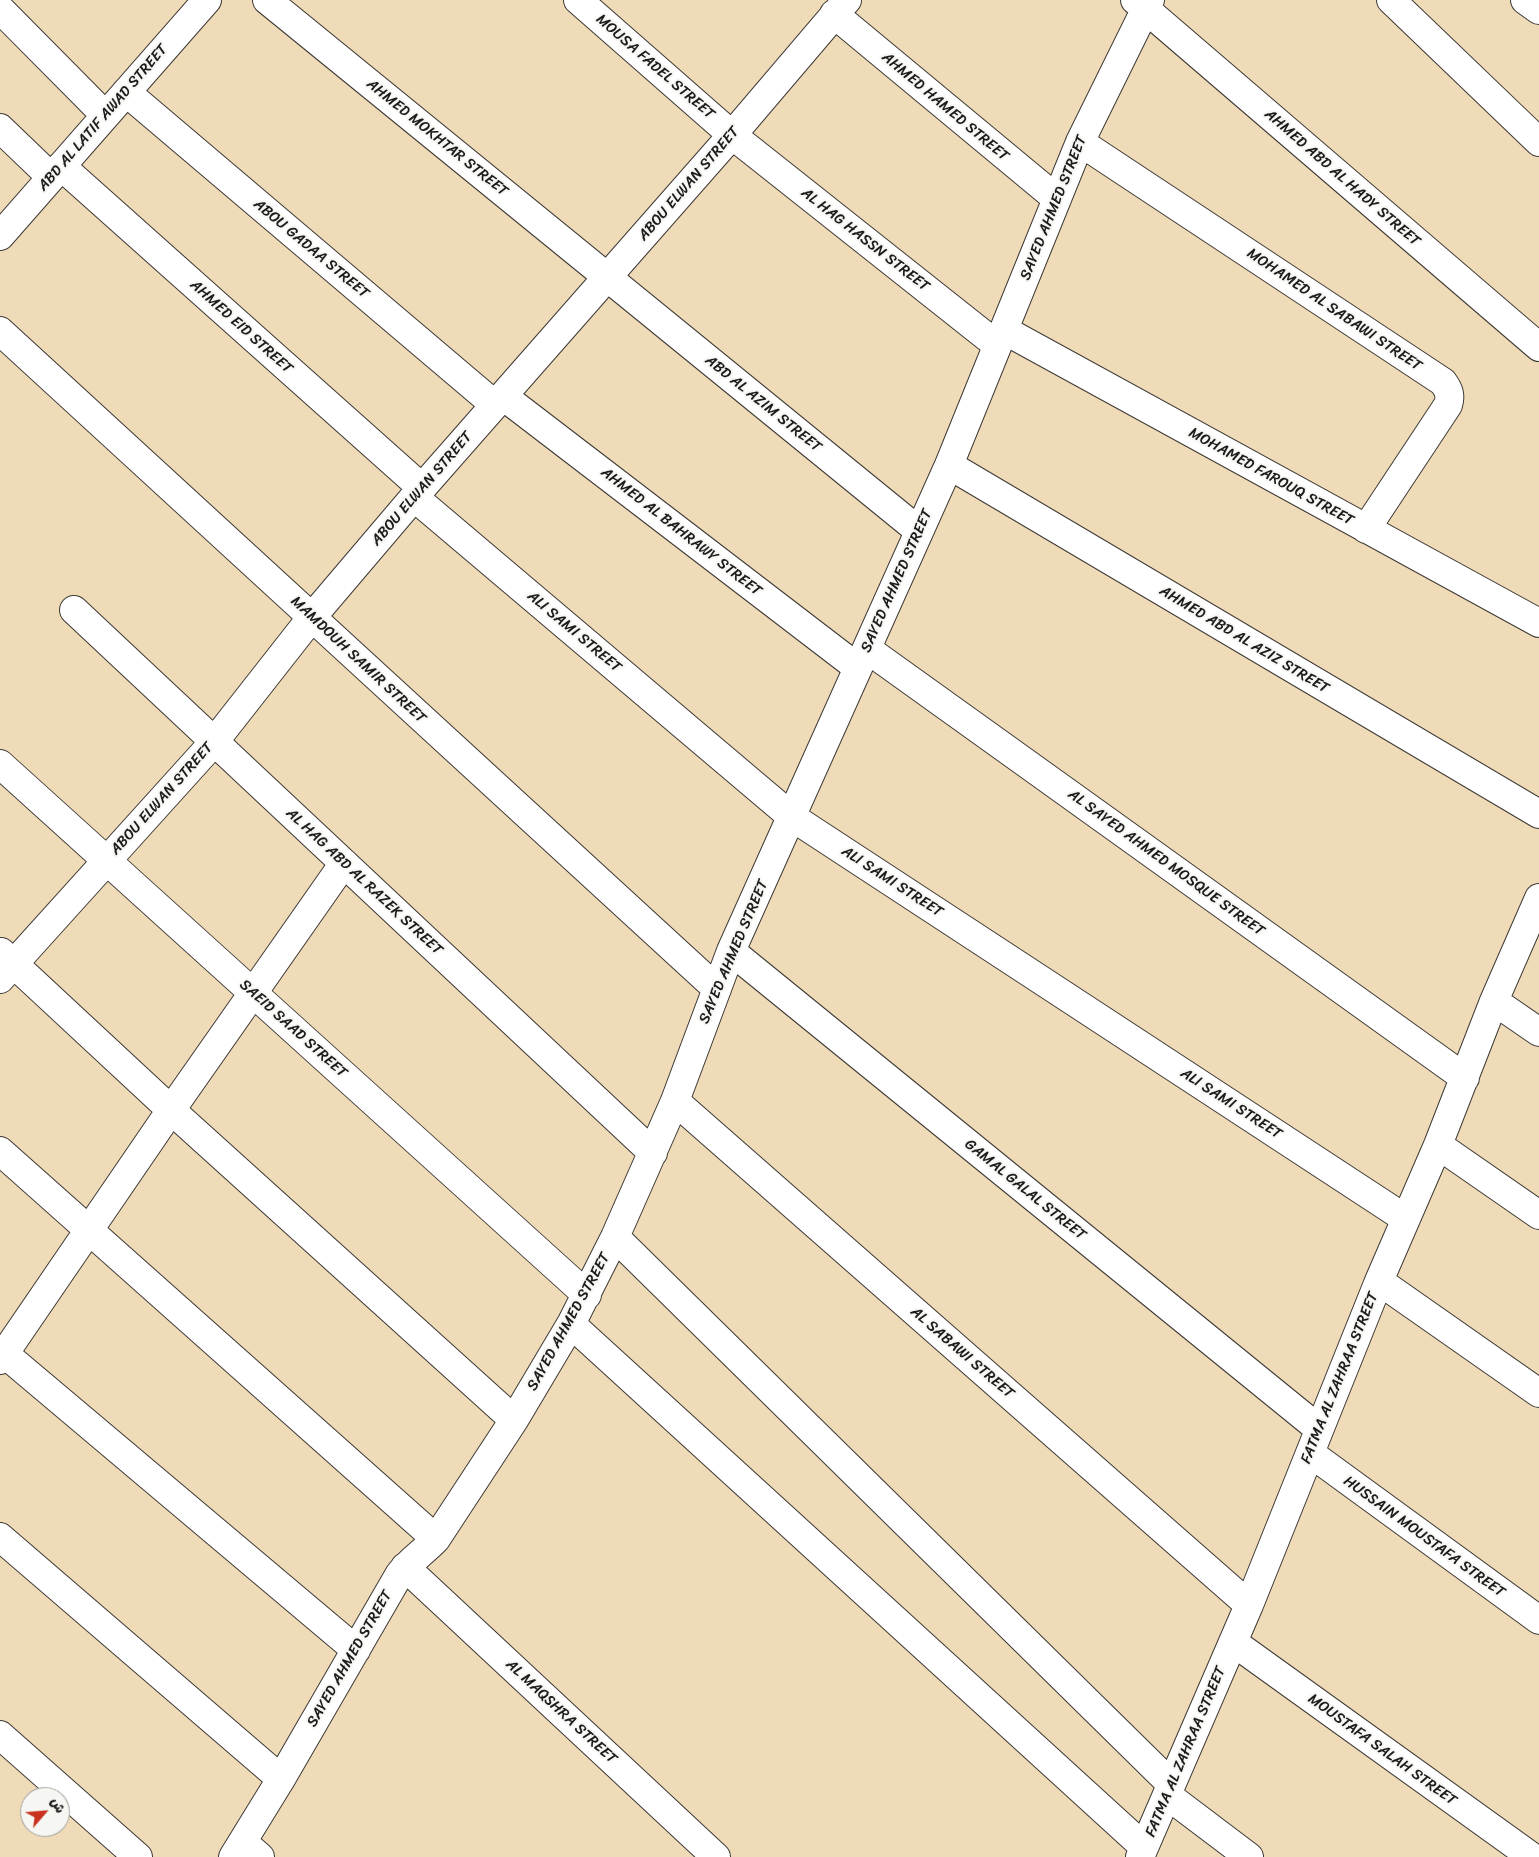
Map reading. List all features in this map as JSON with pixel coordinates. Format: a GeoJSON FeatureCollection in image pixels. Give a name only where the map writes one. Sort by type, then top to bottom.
{"type":"FeatureCollection","features":[{"type":"Feature","properties":{"kind":"street","name":"ABD AL LATIF AWAD STREET"},"geometry":{"type":"LineString","coordinates":[[0,236],[207,0]]}},
{"type":"Feature","properties":{"kind":"street","name":"AHMED MOKHTAR STREET"},"geometry":{"type":"LineString","coordinates":[[267,0],[607,277]]}},
{"type":"Feature","properties":{"kind":"street","name":"MOUSA FADEL STREET"},"geometry":{"type":"LineString","coordinates":[[578,0],[732,135]]}},
{"type":"Feature","properties":{"kind":"street"},"geometry":{"type":"LineString","coordinates":[[1391,0],[1539,142]]}},
{"type":"Feature","properties":{"kind":"street"},"geometry":{"type":"LineString","coordinates":[[1524,0],[1539,10]]}},
{"type":"Feature","properties":{"kind":"street","name":"SAYED AHMED STREET"},"geometry":{"type":"LineString","coordinates":[[245,1852],[281,1779],[405,1567],[436,1539],[514,1420],[587,1295],[653,1153],[675,1101],[731,951],[949,465],[1080,142],[1143,3]]}},
{"type":"Feature","properties":{"kind":"street","name":"AHMED ABD AL HADY STREET"},"geometry":{"type":"LineString","coordinates":[[1143,3],[1539,347]]}},
{"type":"Feature","properties":{"kind":"street","name":"ABOU ELWAN STREET"},"geometry":{"type":"LineString","coordinates":[[5,964],[106,861],[214,742],[312,617],[499,400],[732,135],[840,7]]}},
{"type":"Feature","properties":{"kind":"street","name":"AHMED HAMED STREET"},"geometry":{"type":"LineString","coordinates":[[840,7],[1057,199]]}},
{"type":"Feature","properties":{"kind":"street"},"geometry":{"type":"LineString","coordinates":[[0,9],[106,115]]}},
{"type":"Feature","properties":{"kind":"street","name":"ABOU GADAA STREET"},"geometry":{"type":"LineString","coordinates":[[126,92],[499,400]]}},
{"type":"Feature","properties":{"kind":"street","name":"AHMED EID STREET"},"geometry":{"type":"LineString","coordinates":[[0,128],[56,172],[418,493]]}},
{"type":"Feature","properties":{"kind":"street","name":"AL HAG HASSN STREET"},"geometry":{"type":"LineString","coordinates":[[732,135],[1001,338]]}},
{"type":"Feature","properties":{"kind":"street","name":"MOHAMED AL SABAWI STREET"},"geometry":{"type":"LineString","coordinates":[[1080,142],[1443,382],[1447,387],[1450,399],[1448,405],[1366,529]]}},
{"type":"Feature","properties":{"kind":"street","name":"ABD AL AZIM STREET"},"geometry":{"type":"LineString","coordinates":[[607,277],[919,530]]}},
{"type":"Feature","properties":{"kind":"street","name":"MAMDOUH SAMIR STREET"},"geometry":{"type":"LineString","coordinates":[[0,330],[717,989]]}},
{"type":"Feature","properties":{"kind":"street","name":"MOHAMED FAROUQ STREET"},"geometry":{"type":"LineString","coordinates":[[1001,338],[1366,529],[1539,623]]}},
{"type":"Feature","properties":{"kind":"street","name":"AHMED AL BAHRAWY STREET"},"geometry":{"type":"LineString","coordinates":[[499,400],[862,659]]}},
{"type":"Feature","properties":{"kind":"street","name":"AHMED ABD AL AZIZ STREET"},"geometry":{"type":"LineString","coordinates":[[949,465],[1539,814]]}},
{"type":"Feature","properties":{"kind":"street","name":"ALI SAMI STREET"},"geometry":{"type":"LineString","coordinates":[[418,493],[792,816],[1406,1219]]}},
{"type":"Feature","properties":{"kind":"street","name":"AL HAG ABD AL RAZEK STREET"},"geometry":{"type":"LineString","coordinates":[[74,610],[653,1153]]}},
{"type":"Feature","properties":{"kind":"street","name":"AL SAYED AHMED MOSQUE STREET"},"geometry":{"type":"LineString","coordinates":[[862,659],[1465,1078]]}},
{"type":"Feature","properties":{"kind":"street","name":"SAEID SAAD STREET"},"geometry":{"type":"LineString","coordinates":[[0,764],[587,1295]]}},
{"type":"Feature","properties":{"kind":"street"},"geometry":{"type":"LineString","coordinates":[[344,863],[2,1355],[356,1650]]}},
{"type":"Feature","properties":{"kind":"street","name":"FATMA AL ZAHRAA STREET"},"geometry":{"type":"LineString","coordinates":[[1142,1852],[1249,1605],[1379,1281],[1438,1145],[1494,1001],[1539,898]]}},
{"type":"Feature","properties":{"kind":"street","name":"GAMAL GALAL STREET"},"geometry":{"type":"LineString","coordinates":[[731,951],[1314,1441]]}},
{"type":"Feature","properties":{"kind":"street"},"geometry":{"type":"LineString","coordinates":[[5,964],[171,1110],[514,1420]]}},
{"type":"Feature","properties":{"kind":"street"},"geometry":{"type":"LineString","coordinates":[[1494,1001],[1539,1032]]}},
{"type":"Feature","properties":{"kind":"street","name":"AL SABAWI STREET"},"geometry":{"type":"LineString","coordinates":[[675,1101],[1249,1605]]}},
{"type":"Feature","properties":{"kind":"street"},"geometry":{"type":"LineString","coordinates":[[1438,1145],[1539,1215]]}},
{"type":"Feature","properties":{"kind":"street"},"geometry":{"type":"LineString","coordinates":[[0,1151],[436,1539]]}},
{"type":"Feature","properties":{"kind":"street"},"geometry":{"type":"LineString","coordinates":[[615,1237],[1169,1790],[1249,1857]]}},
{"type":"Feature","properties":{"kind":"street"},"geometry":{"type":"LineString","coordinates":[[1379,1281],[1539,1393]]}},
{"type":"Feature","properties":{"kind":"street"},"geometry":{"type":"LineString","coordinates":[[571,1324],[1142,1852]]}},
{"type":"Feature","properties":{"kind":"street","name":"HUSSAIN MOUSTAFA STREET"},"geometry":{"type":"LineString","coordinates":[[1314,1441],[1539,1620]]}},
{"type":"Feature","properties":{"kind":"street"},"geometry":{"type":"LineString","coordinates":[[0,1536],[281,1779]]}},
{"type":"Feature","properties":{"kind":"street","name":"AL MAQSHRA STREET"},"geometry":{"type":"LineString","coordinates":[[405,1567],[716,1857]]}},
{"type":"Feature","properties":{"kind":"street","name":"MOUSTAFA SALAH STREET"},"geometry":{"type":"LineString","coordinates":[[1233,1642],[1532,1857]]}},
{"type":"Feature","properties":{"kind":"street"},"geometry":{"type":"LineString","coordinates":[[0,1734],[138,1857]]}}]}
